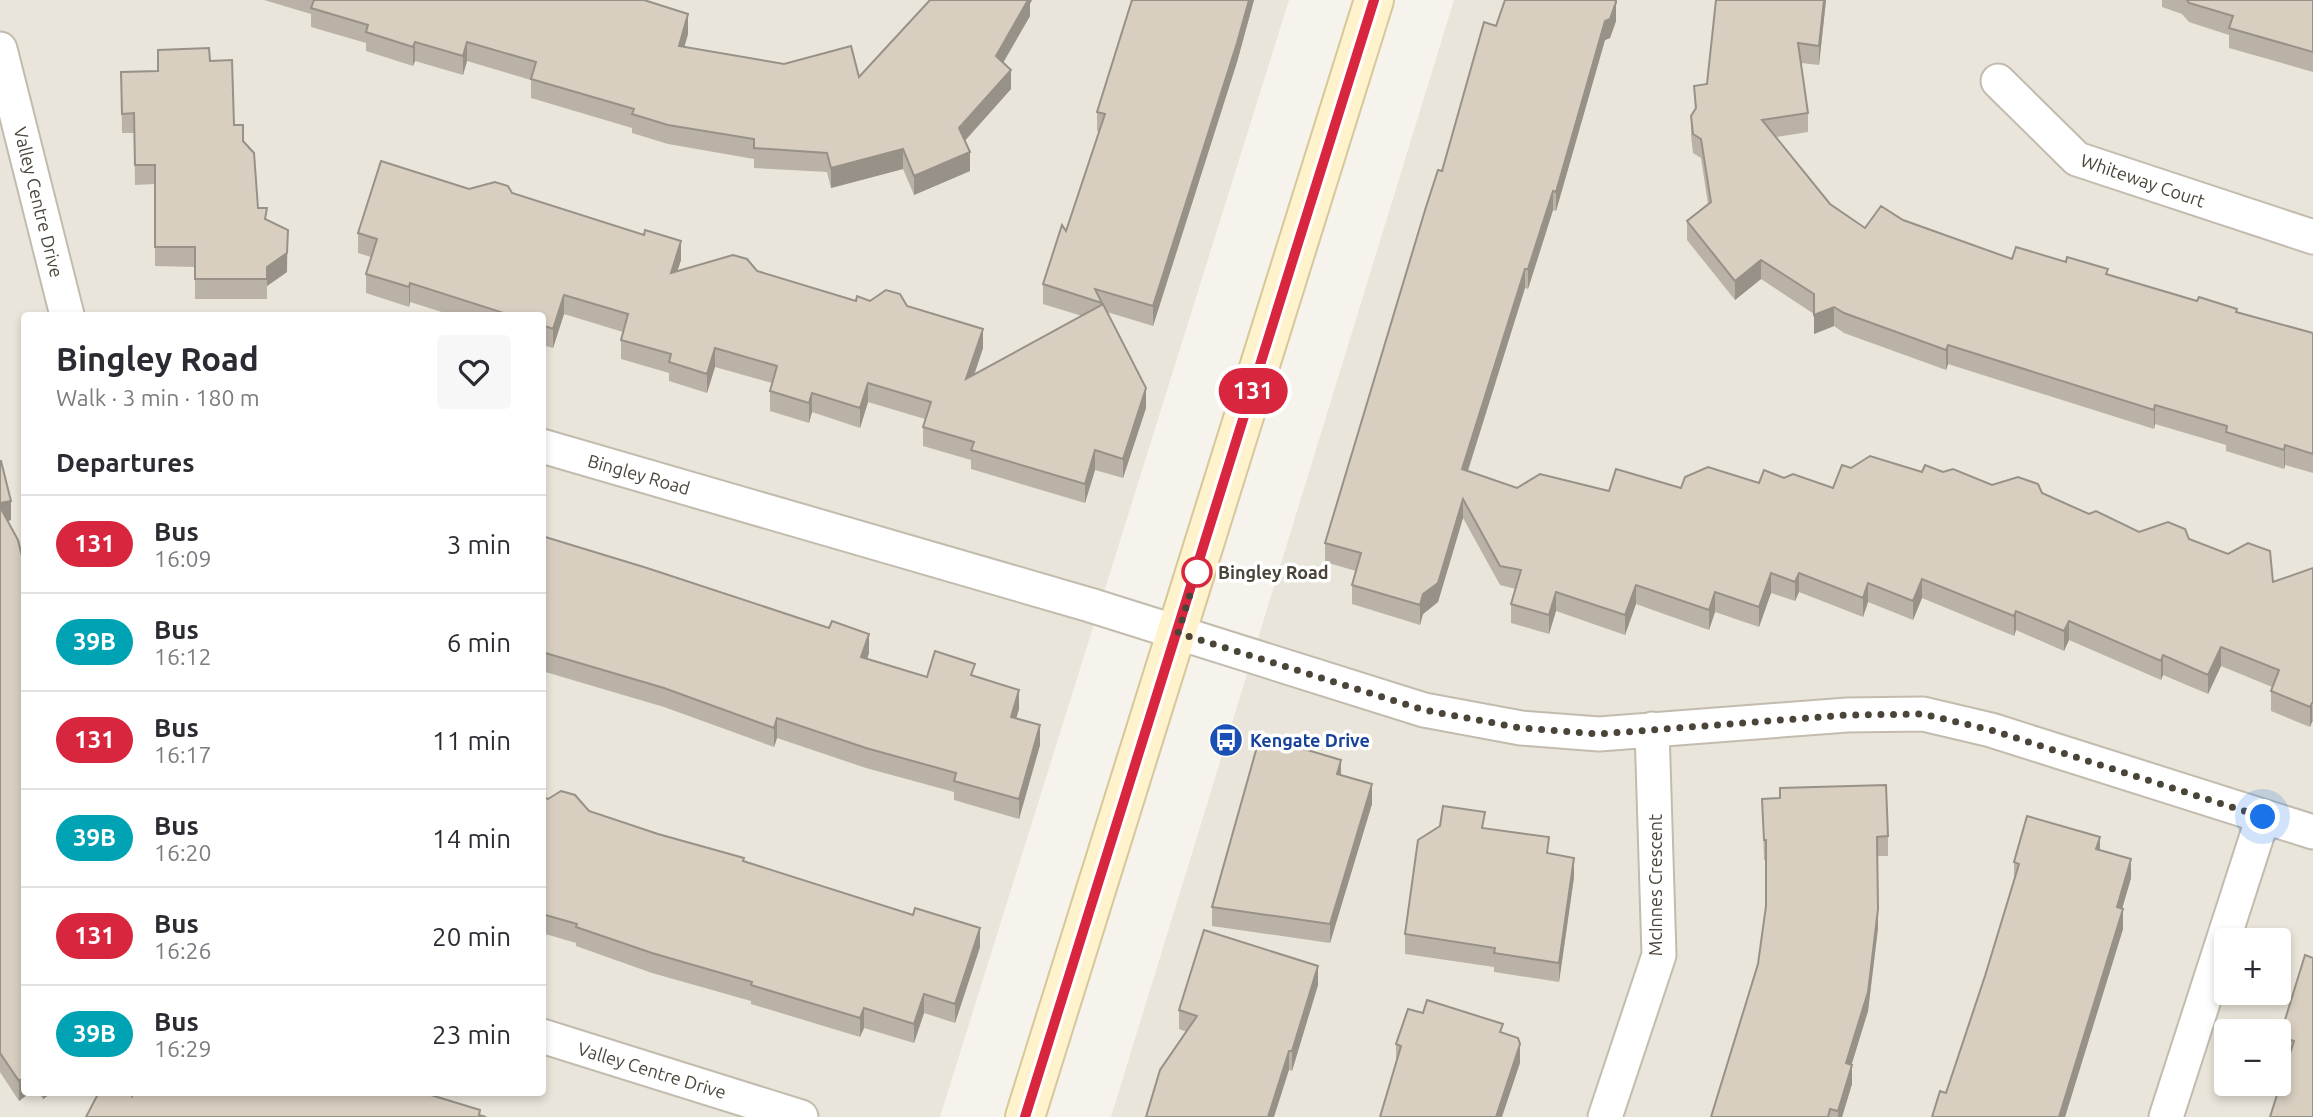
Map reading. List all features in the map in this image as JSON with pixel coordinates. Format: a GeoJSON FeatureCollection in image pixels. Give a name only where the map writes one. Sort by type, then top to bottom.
{"type":"FeatureCollection","features":[{"type":"Feature","properties":{"kind":"street"},"geometry":{"type":"LineString","coordinates":[[1026,1117],[1374,0]]}},
{"type":"Feature","properties":{"kind":"street","name":"Valley Centre Drive"},"geometry":{"type":"LineString","coordinates":[[0,49],[66,312]]}},
{"type":"Feature","properties":{"kind":"street","name":"Whiteway Court"},"geometry":{"type":"LineString","coordinates":[[1998,81],[2077,159],[2313,237]]}},
{"type":"Feature","properties":{"kind":"street","name":"Bingley Road"},"geometry":{"type":"LineString","coordinates":[[546,447],[1178,633]]}},
{"type":"Feature","properties":{"kind":"street"},"geometry":{"type":"LineString","coordinates":[[1178,633],[1424,710],[1521,728],[1599,734],[1847,715],[1923,714],[1991,730],[2313,832]]}},
{"type":"Feature","properties":{"kind":"street","name":"McInnes Crescent"},"geometry":{"type":"LineString","coordinates":[[1605,1117],[1658,955],[1652,729]]}},
{"type":"Feature","properties":{"kind":"street"},"geometry":{"type":"LineString","coordinates":[[2166,1117],[2263,817]]}},
{"type":"Feature","properties":{"kind":"street","name":"Valley Centre Drive"},"geometry":{"type":"LineString","coordinates":[[546,1037],[801,1117]]}},
{"type":"Feature","properties":{"kind":"shaded area"},"geometry":{"type":"Polygon","coordinates":[[[0,0],[1289,0],[940,1117],[0,1117],[0,0]]]}},
{"type":"Feature","properties":{"kind":"shaded area"},"geometry":{"type":"Polygon","coordinates":[[[1454,0],[2313,0],[2313,1117],[1111,1117],[1454,0]]]}},
{"type":"Feature","properties":{"kind":"building"},"geometry":{"type":"Polygon","coordinates":[[[314,0],[644,0],[688,14],[679,46],[784,64],[851,46],[859,77],[930,0],[1028,0],[996,56],[1011,70],[959,128],[970,152],[914,176],[903,149],[831,168],[827,153],[754,148],[754,139],[668,125],[632,114],[634,109],[531,79],[536,62],[467,42],[463,56],[415,42],[413,47],[366,32],[368,25],[311,8],[314,0]]]}},
{"type":"Feature","properties":{"kind":"building"},"geometry":{"type":"Polygon","coordinates":[[[1132,0],[1249,0],[1153,306],[1095,289],[1102,303],[1043,284],[1062,225],[1066,231],[1105,114],[1097,112],[1132,0]]]}},
{"type":"Feature","properties":{"kind":"building"},"geometry":{"type":"Polygon","coordinates":[[[1505,0],[1616,2],[1610,19],[1605,21],[1556,192],[1553,191],[1528,269],[1525,269],[1462,469],[1517,488],[1540,474],[1609,491],[1616,469],[1681,488],[1685,477],[1708,467],[1759,483],[1764,470],[1784,478],[1793,474],[1833,488],[1842,465],[1851,468],[1870,456],[1922,472],[1925,465],[1943,472],[1953,469],[1992,485],[2018,477],[2038,484],[2042,493],[2089,514],[2096,511],[2139,532],[2168,522],[2185,529],[2189,539],[2228,554],[2248,543],[2270,551],[2273,582],[2313,568],[2313,703],[2310,707],[2271,691],[2279,670],[2221,647],[2208,675],[2163,655],[2161,661],[2069,621],[2064,631],[2016,611],[2014,616],[1922,579],[1913,601],[1868,583],[1863,598],[1799,573],[1795,582],[1771,573],[1759,607],[1715,592],[1709,610],[1636,585],[1625,615],[1556,592],[1549,615],[1511,604],[1521,570],[1500,566],[1463,499],[1438,583],[1423,594],[1420,605],[1352,585],[1361,553],[1325,543],[1426,207],[1438,170],[1442,171],[1484,22],[1496,26],[1505,0]]]}},
{"type":"Feature","properties":{"kind":"building"},"geometry":{"type":"Polygon","coordinates":[[[1716,0],[1824,0],[1819,46],[1798,43],[1808,113],[1762,120],[1830,204],[1865,228],[1881,206],[1903,220],[2012,259],[2016,247],[2066,262],[2067,257],[2108,269],[2106,274],[2197,301],[2199,297],[2237,309],[2236,312],[2313,333],[2313,454],[2285,445],[2284,450],[2226,432],[2227,426],[2155,405],[2154,410],[1948,345],[1946,350],[1834,307],[1814,315],[1814,294],[1761,260],[1735,281],[1687,221],[1711,202],[1701,139],[1693,134],[1691,116],[1696,108],[1694,86],[1707,84],[1716,0]]]}},
{"type":"Feature","properties":{"kind":"building"},"geometry":{"type":"Polygon","coordinates":[[[2187,0],[2313,0],[2313,52],[2229,28],[2233,16],[2189,3],[2187,0]]]}},
{"type":"Feature","properties":{"kind":"building"},"geometry":{"type":"Polygon","coordinates":[[[209,48],[210,61],[232,60],[234,125],[243,125],[243,141],[254,153],[258,208],[267,208],[265,219],[288,230],[287,253],[267,267],[267,279],[195,279],[195,247],[155,247],[155,165],[135,165],[134,113],[122,114],[121,72],[158,71],[158,50],[209,48]]]}},
{"type":"Feature","properties":{"kind":"building"},"geometry":{"type":"Polygon","coordinates":[[[381,161],[469,189],[495,182],[508,186],[512,193],[644,235],[645,230],[681,241],[671,273],[733,255],[747,259],[757,271],[856,301],[857,296],[870,301],[886,290],[900,294],[907,306],[983,329],[966,379],[1103,304],[1146,388],[1123,459],[1095,450],[1085,484],[971,450],[974,442],[923,427],[931,402],[868,383],[860,408],[812,393],[809,403],[770,391],[777,366],[715,348],[707,374],[669,362],[671,354],[621,340],[628,314],[564,295],[553,329],[546,326],[546,312],[501,312],[410,283],[409,287],[366,274],[377,239],[358,233],[381,161]]]}},
{"type":"Feature","properties":{"kind":"building"},"geometry":{"type":"Polygon","coordinates":[[[0,461],[11,501],[0,503],[0,461]]]}},
{"type":"Feature","properties":{"kind":"building"},"geometry":{"type":"Polygon","coordinates":[[[0,507],[18,540],[21,552],[19,1081],[0,1053],[0,507]]]}},
{"type":"Feature","properties":{"kind":"building"},"geometry":{"type":"Polygon","coordinates":[[[546,537],[829,628],[832,621],[869,634],[861,657],[927,677],[935,651],[975,664],[971,675],[1019,690],[1011,717],[1040,725],[1019,799],[954,781],[956,773],[866,748],[777,718],[774,728],[664,688],[546,653],[546,537]]]}},
{"type":"Feature","properties":{"kind":"building"},"geometry":{"type":"Polygon","coordinates":[[[1260,736],[1341,760],[1337,774],[1372,784],[1330,924],[1212,907],[1260,736]]]}},
{"type":"Feature","properties":{"kind":"building"},"geometry":{"type":"Polygon","coordinates":[[[1886,785],[1888,836],[1877,837],[1878,909],[1868,992],[1846,1063],[1852,1065],[1838,1111],[1830,1109],[1828,1117],[1711,1117],[1758,964],[1766,906],[1766,840],[1762,799],[1780,798],[1780,788],[1886,785]]]}},
{"type":"Feature","properties":{"kind":"building"},"geometry":{"type":"Polygon","coordinates":[[[561,791],[575,795],[589,811],[658,834],[744,858],[743,861],[913,915],[915,908],[980,928],[955,1004],[924,994],[914,1024],[864,1008],[860,1018],[751,985],[752,982],[652,953],[546,915],[546,798],[561,791]]]}},
{"type":"Feature","properties":{"kind":"building"},"geometry":{"type":"Polygon","coordinates":[[[1443,806],[1485,812],[1482,828],[1549,837],[1547,853],[1574,858],[1559,963],[1494,953],[1495,948],[1405,934],[1418,840],[1440,826],[1443,806]]]}},
{"type":"Feature","properties":{"kind":"building"},"geometry":{"type":"Polygon","coordinates":[[[2027,816],[2100,837],[2096,849],[2131,859],[2117,907],[2123,909],[2059,1117],[1932,1117],[1940,1091],[1946,1093],[1985,976],[2019,864],[2014,862],[2027,816]]]}},
{"type":"Feature","properties":{"kind":"building"},"geometry":{"type":"Polygon","coordinates":[[[1204,930],[1318,966],[1268,1117],[1146,1117],[1160,1070],[1197,1016],[1179,1010],[1204,930]]]}},
{"type":"Feature","properties":{"kind":"building"},"geometry":{"type":"Polygon","coordinates":[[[2305,955],[2313,958],[2313,1117],[2270,1117],[2277,1096],[2291,1096],[2291,1050],[2294,1041],[2291,1040],[2291,1019],[2285,1019],[2305,955]]]}},
{"type":"Feature","properties":{"kind":"building"},"geometry":{"type":"Polygon","coordinates":[[[1427,1000],[1503,1024],[1500,1032],[1518,1038],[1520,1044],[1496,1117],[1380,1117],[1401,1046],[1396,1044],[1408,1009],[1423,1013],[1427,1000]]]}},
{"type":"Feature","properties":{"kind":"building"},"geometry":{"type":"Polygon","coordinates":[[[97,1096],[434,1096],[480,1110],[479,1115],[486,1117],[86,1117],[97,1096]]]}},
{"type":"Feature","properties":{"kind":"bus line","name":"131"},"geometry":{"type":"LineString","coordinates":[[1025,1117],[1374,0]]}},
{"type":"Feature","properties":{"kind":"place","name":"Bingley Road"},"geometry":{"type":"Point","coordinates":[1197,572]}},
{"type":"Feature","properties":{"kind":"place","name":"Kengate Drive"},"geometry":{"type":"Point","coordinates":[1226,740]}},
{"type":"Feature","properties":{"kind":"route"},"geometry":{"type":"LineString","coordinates":[[1197,572],[1178,633],[1254,659],[1424,710],[1521,728],[1599,734],[1847,715],[1923,714],[1991,730],[2263,817]]}}]}
